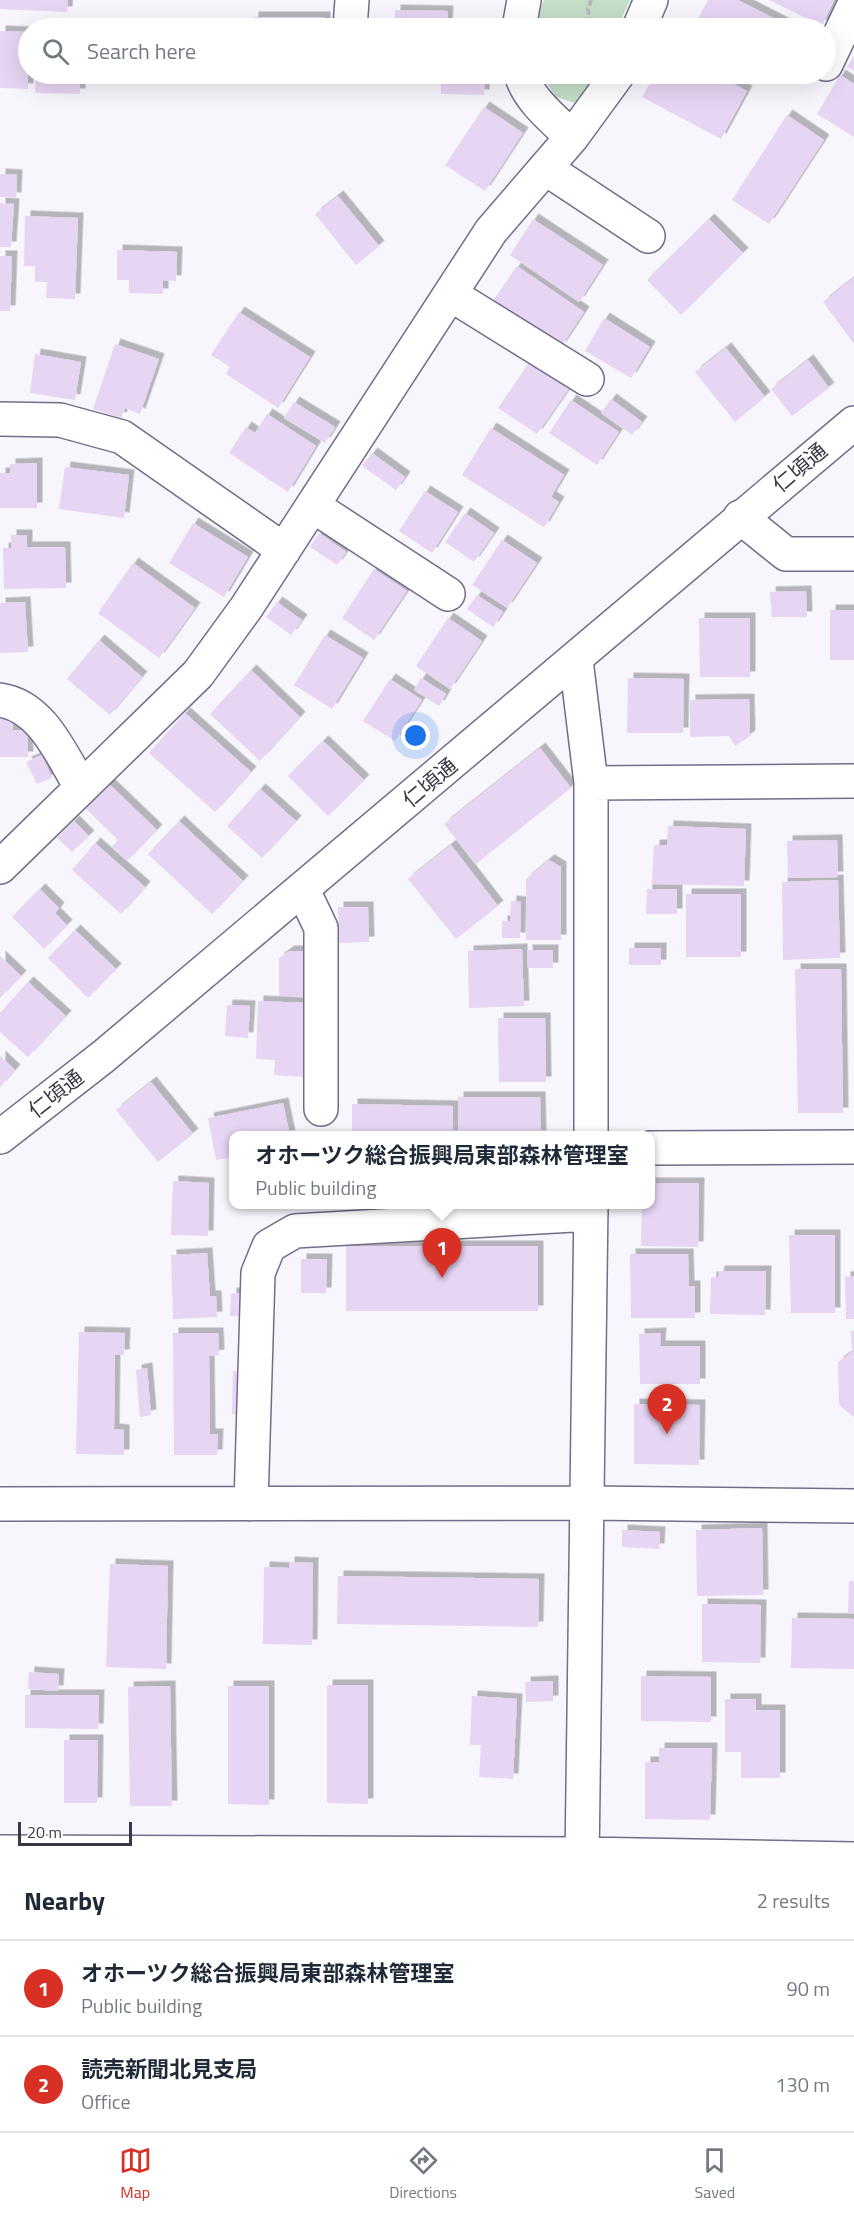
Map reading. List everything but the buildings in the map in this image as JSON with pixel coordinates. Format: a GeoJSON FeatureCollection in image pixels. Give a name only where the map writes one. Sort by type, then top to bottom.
{"type":"FeatureCollection","features":[{"type":"Feature","properties":{"kind":"street"},"geometry":{"type":"LineString","coordinates":[[351,18],[352,0]]}},
{"type":"Feature","properties":{"kind":"street"},"geometry":{"type":"LineString","coordinates":[[521,18],[524,0]]}},
{"type":"Feature","properties":{"kind":"street"},"geometry":{"type":"LineString","coordinates":[[643,18],[651,0]]}},
{"type":"Feature","properties":{"kind":"street"},"geometry":{"type":"LineString","coordinates":[[836,42],[854,5]]}},
{"type":"Feature","properties":{"kind":"street"},"geometry":{"type":"LineString","coordinates":[[524,84],[545,111],[572,137]]}},
{"type":"Feature","properties":{"kind":"street"},"geometry":{"type":"LineString","coordinates":[[0,867],[198,674],[246,608],[491,231],[572,137],[611,84]]}},
{"type":"Feature","properties":{"kind":"street"},"geometry":{"type":"LineString","coordinates":[[545,168],[648,236]]}},
{"type":"Feature","properties":{"kind":"street"},"geometry":{"type":"LineString","coordinates":[[450,294],[587,379]]}},
{"type":"Feature","properties":{"kind":"street"},"geometry":{"type":"LineString","coordinates":[[0,419],[60,420],[122,437],[284,550]]}},
{"type":"Feature","properties":{"kind":"street","name":"仁頃通"},"geometry":{"type":"LineString","coordinates":[[0,1137],[104,1056],[303,890],[576,660],[740,517],[854,423]]}},
{"type":"Feature","properties":{"kind":"street"},"geometry":{"type":"LineString","coordinates":[[313,506],[448,594]]}},
{"type":"Feature","properties":{"kind":"street"},"geometry":{"type":"LineString","coordinates":[[740,517],[786,554],[854,554]]}},
{"type":"Feature","properties":{"kind":"street"},"geometry":{"type":"LineString","coordinates":[[576,660],[591,783],[591,1131]]}},
{"type":"Feature","properties":{"kind":"street"},"geometry":{"type":"LineString","coordinates":[[0,700],[16,702],[46,728],[81,787]]}},
{"type":"Feature","properties":{"kind":"street"},"geometry":{"type":"LineString","coordinates":[[591,783],[854,781]]}},
{"type":"Feature","properties":{"kind":"street"},"geometry":{"type":"LineString","coordinates":[[303,890],[321,928],[321,1109]]}},
{"type":"Feature","properties":{"kind":"street"},"geometry":{"type":"LineString","coordinates":[[655,1148],[854,1147]]}},
{"type":"Feature","properties":{"kind":"street"},"geometry":{"type":"LineString","coordinates":[[251,1504],[258,1273],[269,1246],[296,1231],[591,1209],[582,1857]]}},
{"type":"Feature","properties":{"kind":"street"},"geometry":{"type":"LineString","coordinates":[[0,1504],[588,1503],[854,1506]]}},
{"type":"Feature","properties":{"kind":"street"},"geometry":{"type":"LineString","coordinates":[[0,1852],[854,1859]]}},
{"type":"Feature","properties":{"kind":"path"},"geometry":{"type":"LineString","coordinates":[[589,18],[588,10],[591,0]]}},
{"type":"Feature","properties":{"kind":"green space"},"geometry":{"type":"Polygon","coordinates":[[[544,0],[630,0],[622,18],[538,18],[544,0]]]}},
{"type":"Feature","properties":{"kind":"green space"},"geometry":{"type":"Polygon","coordinates":[[[548,84],[592,84],[575,103],[556,97],[548,84]]]}},
{"type":"Feature","properties":{"kind":"place","name":"オホーツク総合振興局東部森林管理室"},"geometry":{"type":"Point","coordinates":[442,1278]}},
{"type":"Feature","properties":{"kind":"place","name":"読売新聞北見支局"},"geometry":{"type":"Point","coordinates":[667,1434]}}]}
